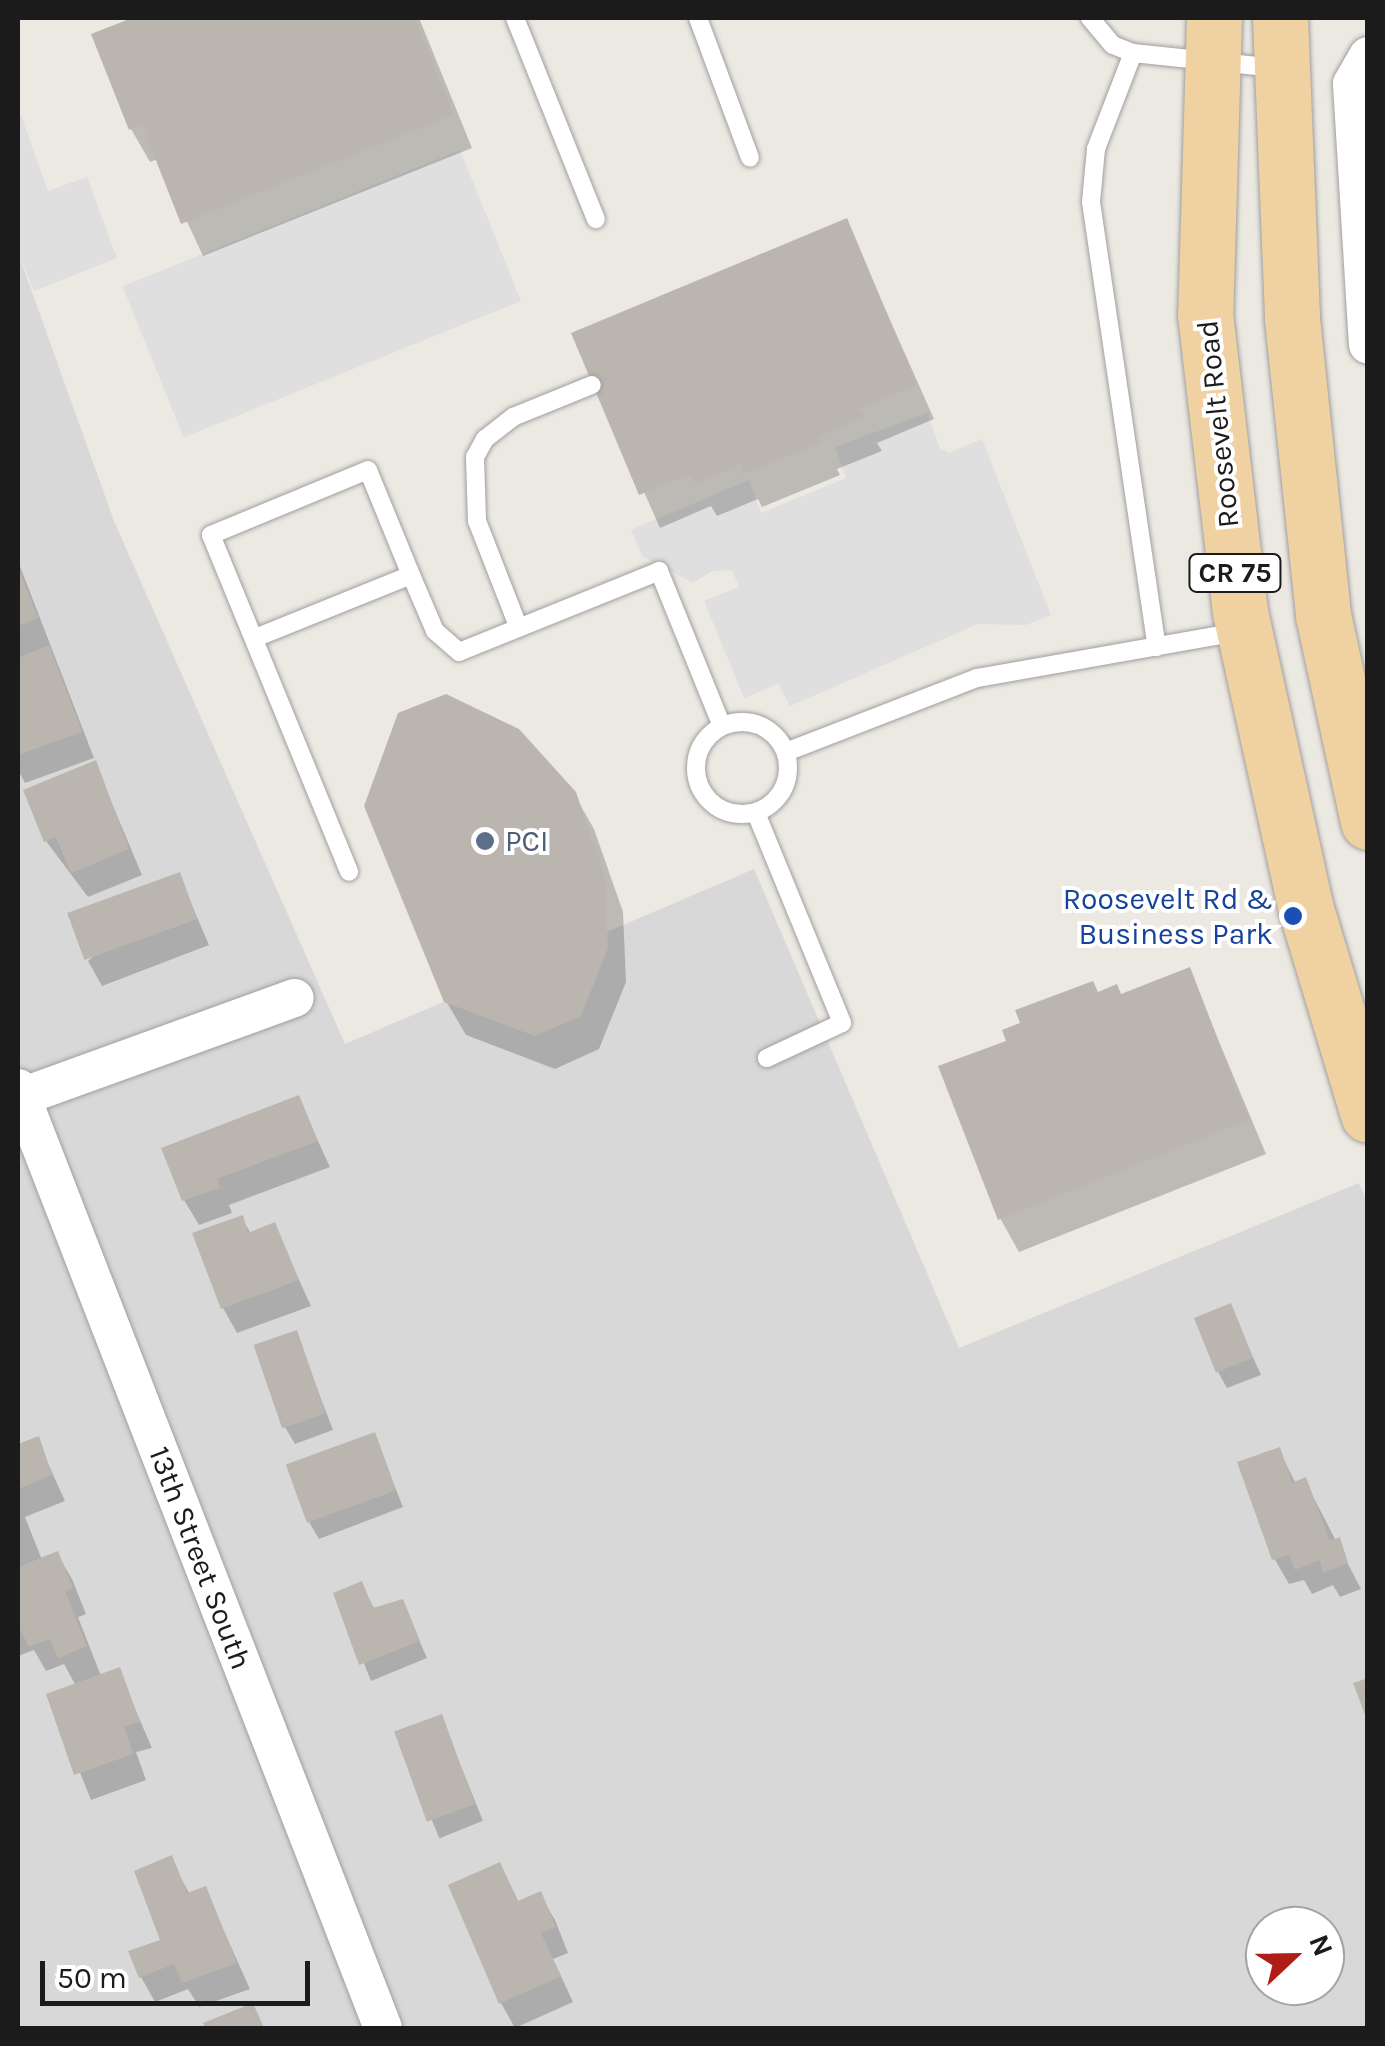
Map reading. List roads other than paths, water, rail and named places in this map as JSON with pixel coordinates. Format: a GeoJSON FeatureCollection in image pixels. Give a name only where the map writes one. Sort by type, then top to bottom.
{"type":"FeatureCollection","features":[{"type":"Feature","properties":{"kind":"main road","name":"Roosevelt Road"},"geometry":{"type":"LineString","coordinates":[[1213,40],[1205,314],[1244,631],[1306,909],[1368,1114]]}},
{"type":"Feature","properties":{"kind":"main road","name":"CR 75"},"geometry":{"type":"LineString","coordinates":[[1280,43],[1292,319],[1322,615],[1368,822]]}},
{"type":"Feature","properties":{"kind":"street"},"geometry":{"type":"LineString","coordinates":[[1368,56],[1352,84],[1368,344]]}},
{"type":"Feature","properties":{"kind":"street"},"geometry":{"type":"LineString","coordinates":[[19,1093],[295,998]]}},
{"type":"Feature","properties":{"kind":"street","name":"13th Street South"},"geometry":{"type":"LineString","coordinates":[[19,1093],[383,2028]]}},
{"type":"Feature","properties":{"kind":"lane"},"geometry":{"type":"LineString","coordinates":[[515,18],[596,220]]}},
{"type":"Feature","properties":{"kind":"lane"},"geometry":{"type":"LineString","coordinates":[[698,18],[750,158]]}},
{"type":"Feature","properties":{"kind":"lane"},"geometry":{"type":"LineString","coordinates":[[1090,18],[1114,45],[1133,53],[1213,40],[1280,43]]}},
{"type":"Feature","properties":{"kind":"lane"},"geometry":{"type":"LineString","coordinates":[[1133,53],[1096,148],[1091,202],[1157,647]]}},
{"type":"Feature","properties":{"kind":"lane"},"geometry":{"type":"LineString","coordinates":[[518,626],[474,511],[475,457],[485,439],[513,417],[592,386]]}},
{"type":"Feature","properties":{"kind":"lane"},"geometry":{"type":"LineString","coordinates":[[348,872],[211,535],[368,470],[435,632],[459,652],[660,571],[722,726]]}},
{"type":"Feature","properties":{"kind":"lane"},"geometry":{"type":"LineString","coordinates":[[254,638],[411,575]]}},
{"type":"Feature","properties":{"kind":"lane"},"geometry":{"type":"LineString","coordinates":[[786,752],[941,688],[1244,631]]}},
{"type":"Feature","properties":{"kind":"lane"},"geometry":{"type":"LineString","coordinates":[[760,725],[786,752],[784,789],[756,812],[728,812],[699,785],[702,744],[722,726],[760,725]]}},
{"type":"Feature","properties":{"kind":"lane"},"geometry":{"type":"LineString","coordinates":[[756,812],[842,1024],[767,1058]]}},
{"type":"Feature","properties":{"kind":"place","name":"PCI"},"geometry":{"type":"Point","coordinates":[485,841]}},
{"type":"Feature","properties":{"kind":"place","name":"Roosevelt Rd & Business Park"},"geometry":{"type":"Point","coordinates":[1293,916]}}]}
